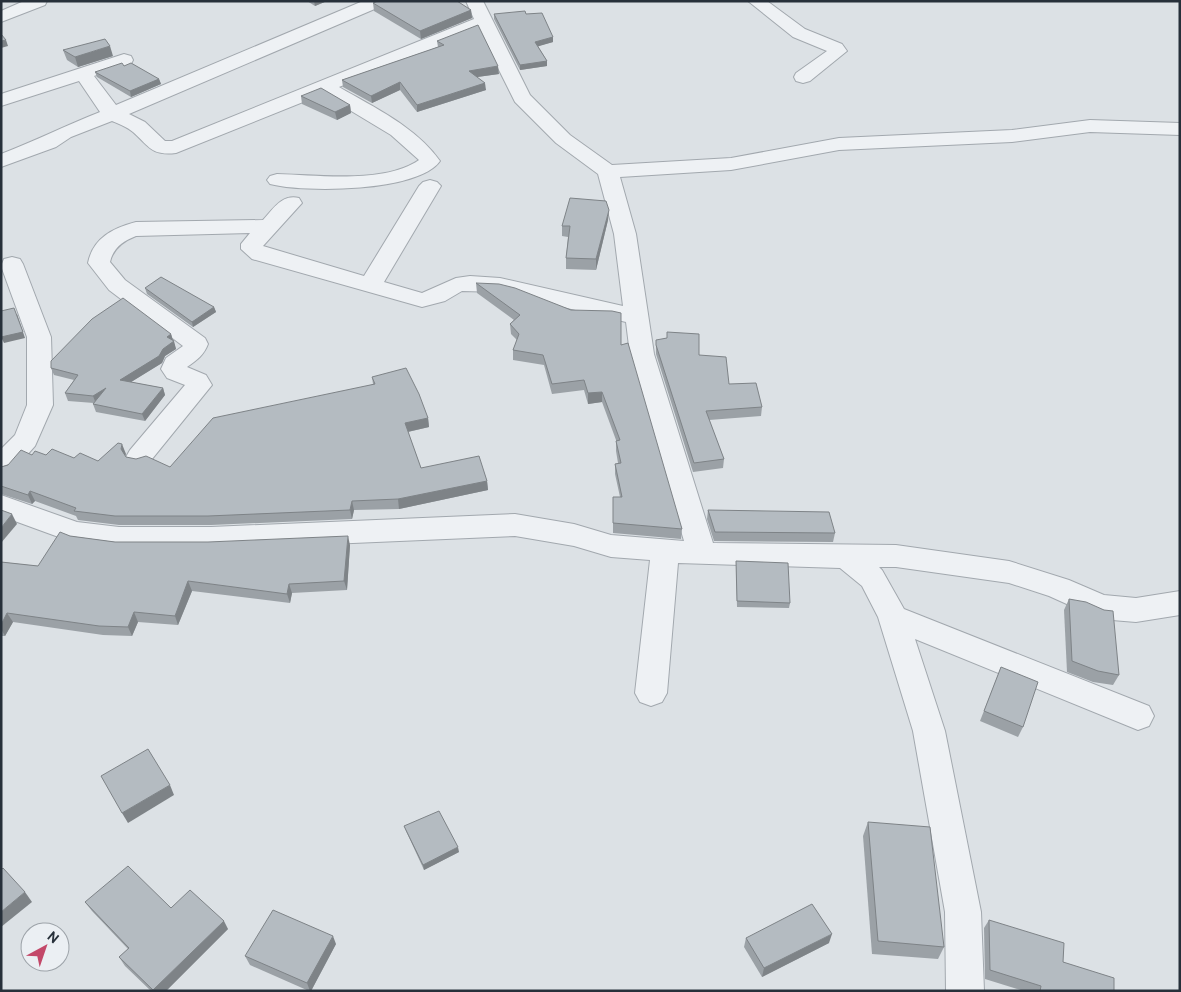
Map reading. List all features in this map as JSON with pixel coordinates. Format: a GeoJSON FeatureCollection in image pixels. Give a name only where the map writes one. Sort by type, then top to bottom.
{"type":"FeatureCollection","features":[{"type":"Feature","properties":{"kind":"street"},"geometry":{"type":"LineString","coordinates":[[1,17],[39,1]]}},
{"type":"Feature","properties":{"kind":"street"},"geometry":{"type":"LineString","coordinates":[[1,161],[50,144],[64,133],[378,1]]}},
{"type":"Feature","properties":{"kind":"street"},"geometry":{"type":"LineString","coordinates":[[756,1],[799,33],[836,48],[838,51],[803,77]]}},
{"type":"Feature","properties":{"kind":"street"},"geometry":{"type":"LineString","coordinates":[[83,74],[112,114],[138,126],[158,147],[166,149],[176,147],[324,86],[478,11],[522,98],[563,139],[608,171],[731,164],[839,144],[1012,136],[1090,126],[1180,129]]}},
{"type":"Feature","properties":{"kind":"street"},"geometry":{"type":"LineString","coordinates":[[1,100],[124,60]]}},
{"type":"Feature","properties":{"kind":"street"},"geometry":{"type":"LineString","coordinates":[[277,180],[374,181],[391,179],[425,166],[430,161],[427,155],[396,129],[324,86]]}},
{"type":"Feature","properties":{"kind":"street"},"geometry":{"type":"LineString","coordinates":[[608,171],[625,234],[642,354],[702,554]]}},
{"type":"Feature","properties":{"kind":"street"},"geometry":{"type":"LineString","coordinates":[[370,285],[430,186]]}},
{"type":"Feature","properties":{"kind":"street"},"geometry":{"type":"LineString","coordinates":[[291,203],[252,244],[252,249],[260,254],[422,300],[437,296],[456,285],[470,283],[500,286],[638,317]]}},
{"type":"Feature","properties":{"kind":"street"},"geometry":{"type":"LineString","coordinates":[[139,457],[199,385],[198,381],[173,369],[175,364],[194,350],[196,344],[117,284],[99,263],[100,256],[115,236],[136,229],[268,226]]}},
{"type":"Feature","properties":{"kind":"street"},"geometry":{"type":"LineString","coordinates":[[1,466],[26,439],[40,406],[39,337],[12,264]]}},
{"type":"Feature","properties":{"kind":"street"},"geometry":{"type":"LineString","coordinates":[[1,505],[75,532],[119,538],[211,538],[514,525],[574,536],[611,546],[665,551],[702,554],[846,557],[896,556],[1009,572],[1059,588],[1100,607],[1136,610],[1180,603]]}},
{"type":"Feature","properties":{"kind":"street"},"geometry":{"type":"LineString","coordinates":[[651,694],[665,551]]}},
{"type":"Feature","properties":{"kind":"street"},"geometry":{"type":"LineString","coordinates":[[846,557],[872,578],[893,617],[929,731],[963,912],[965,991]]}},
{"type":"Feature","properties":{"kind":"street"},"geometry":{"type":"LineString","coordinates":[[893,617],[1138,716]]}},
{"type":"Feature","properties":{"kind":"building"},"geometry":{"type":"Polygon","coordinates":[[[378,1],[457,1],[471,10],[420,31],[373,3],[378,1]]]}},
{"type":"Feature","properties":{"kind":"building"},"geometry":{"type":"Polygon","coordinates":[[[525,11],[526,14],[542,13],[553,37],[535,42],[547,61],[520,65],[494,14],[525,11]]]}},
{"type":"Feature","properties":{"kind":"building"},"geometry":{"type":"Polygon","coordinates":[[[478,25],[498,66],[469,71],[485,83],[417,105],[400,82],[371,96],[342,80],[444,45],[437,41],[478,25]]]}},
{"type":"Feature","properties":{"kind":"building"},"geometry":{"type":"Polygon","coordinates":[[[1,34],[6,40],[1,41],[1,34]]]}},
{"type":"Feature","properties":{"kind":"building"},"geometry":{"type":"Polygon","coordinates":[[[105,39],[110,46],[75,57],[63,50],[105,39]]]}},
{"type":"Feature","properties":{"kind":"building"},"geometry":{"type":"Polygon","coordinates":[[[122,63],[124,66],[131,63],[159,79],[130,91],[95,72],[122,63]]]}},
{"type":"Feature","properties":{"kind":"building"},"geometry":{"type":"Polygon","coordinates":[[[321,88],[350,105],[335,112],[301,96],[321,88]]]}},
{"type":"Feature","properties":{"kind":"building"},"geometry":{"type":"Polygon","coordinates":[[[570,198],[606,201],[609,210],[596,259],[566,258],[570,226],[562,226],[570,198]]]}},
{"type":"Feature","properties":{"kind":"building"},"geometry":{"type":"Polygon","coordinates":[[[161,277],[214,307],[192,322],[145,288],[161,277]]]}},
{"type":"Feature","properties":{"kind":"building"},"geometry":{"type":"Polygon","coordinates":[[[476,283],[499,284],[515,288],[571,310],[621,313],[621,345],[628,343],[682,529],[613,523],[613,497],[622,497],[615,464],[621,463],[616,441],[620,440],[602,392],[588,393],[584,380],[552,384],[543,355],[513,350],[519,334],[510,324],[520,315],[476,283]]]}},
{"type":"Feature","properties":{"kind":"building"},"geometry":{"type":"Polygon","coordinates":[[[123,298],[171,334],[167,337],[174,341],[163,349],[159,356],[120,380],[163,388],[142,414],[93,404],[106,388],[93,396],[65,393],[78,375],[51,368],[51,361],[92,319],[123,298]]]}},
{"type":"Feature","properties":{"kind":"building"},"geometry":{"type":"Polygon","coordinates":[[[14,308],[23,332],[1,337],[1,311],[14,308]]]}},
{"type":"Feature","properties":{"kind":"building"},"geometry":{"type":"Polygon","coordinates":[[[667,332],[699,334],[699,355],[726,357],[729,384],[756,383],[762,407],[706,411],[724,459],[694,463],[656,345],[656,340],[667,338],[667,332]]]}},
{"type":"Feature","properties":{"kind":"building"},"geometry":{"type":"Polygon","coordinates":[[[406,368],[428,418],[405,423],[421,468],[479,456],[487,481],[398,499],[352,501],[350,510],[208,516],[115,516],[74,511],[76,508],[30,491],[28,495],[1,486],[1,467],[8,465],[21,450],[32,455],[35,451],[46,455],[52,449],[74,458],[80,453],[98,461],[118,443],[122,444],[121,449],[126,457],[136,459],[146,456],[170,467],[213,418],[375,384],[372,377],[406,368]]]}},
{"type":"Feature","properties":{"kind":"building"},"geometry":{"type":"Polygon","coordinates":[[[1,510],[12,514],[1,528],[1,510]]]}},
{"type":"Feature","properties":{"kind":"building"},"geometry":{"type":"Polygon","coordinates":[[[708,510],[829,512],[835,533],[715,532],[708,510]]]}},
{"type":"Feature","properties":{"kind":"building"},"geometry":{"type":"Polygon","coordinates":[[[60,532],[70,536],[115,542],[208,542],[348,536],[344,581],[289,584],[287,594],[188,581],[175,616],[134,612],[128,627],[99,626],[7,613],[1,625],[1,562],[38,566],[60,532]]]}},
{"type":"Feature","properties":{"kind":"building"},"geometry":{"type":"Polygon","coordinates":[[[736,561],[788,563],[790,603],[737,601],[736,561]]]}},
{"type":"Feature","properties":{"kind":"building"},"geometry":{"type":"Polygon","coordinates":[[[1069,599],[1086,602],[1104,610],[1113,611],[1119,675],[1098,671],[1072,661],[1069,599]]]}},
{"type":"Feature","properties":{"kind":"building"},"geometry":{"type":"Polygon","coordinates":[[[1001,667],[1038,682],[1023,727],[984,711],[1001,667]]]}},
{"type":"Feature","properties":{"kind":"building"},"geometry":{"type":"Polygon","coordinates":[[[148,749],[170,785],[122,813],[101,776],[148,749]]]}},
{"type":"Feature","properties":{"kind":"building"},"geometry":{"type":"Polygon","coordinates":[[[439,811],[458,847],[423,865],[404,826],[439,811]]]}},
{"type":"Feature","properties":{"kind":"building"},"geometry":{"type":"Polygon","coordinates":[[[868,822],[930,827],[944,947],[878,941],[868,822]]]}},
{"type":"Feature","properties":{"kind":"building"},"geometry":{"type":"Polygon","coordinates":[[[128,866],[171,908],[190,890],[224,921],[153,990],[119,957],[129,948],[85,902],[128,866]]]}},
{"type":"Feature","properties":{"kind":"building"},"geometry":{"type":"Polygon","coordinates":[[[3,868],[25,892],[1,912],[1,870],[3,868]]]}},
{"type":"Feature","properties":{"kind":"building"},"geometry":{"type":"Polygon","coordinates":[[[812,904],[832,934],[764,968],[746,938],[812,904]]]}},
{"type":"Feature","properties":{"kind":"building"},"geometry":{"type":"Polygon","coordinates":[[[273,910],[333,936],[307,983],[245,956],[273,910]]]}},
{"type":"Feature","properties":{"kind":"building"},"geometry":{"type":"Polygon","coordinates":[[[989,920],[1064,943],[1063,962],[1114,978],[1114,991],[1040,991],[1041,986],[990,970],[989,920]]]}}]}
